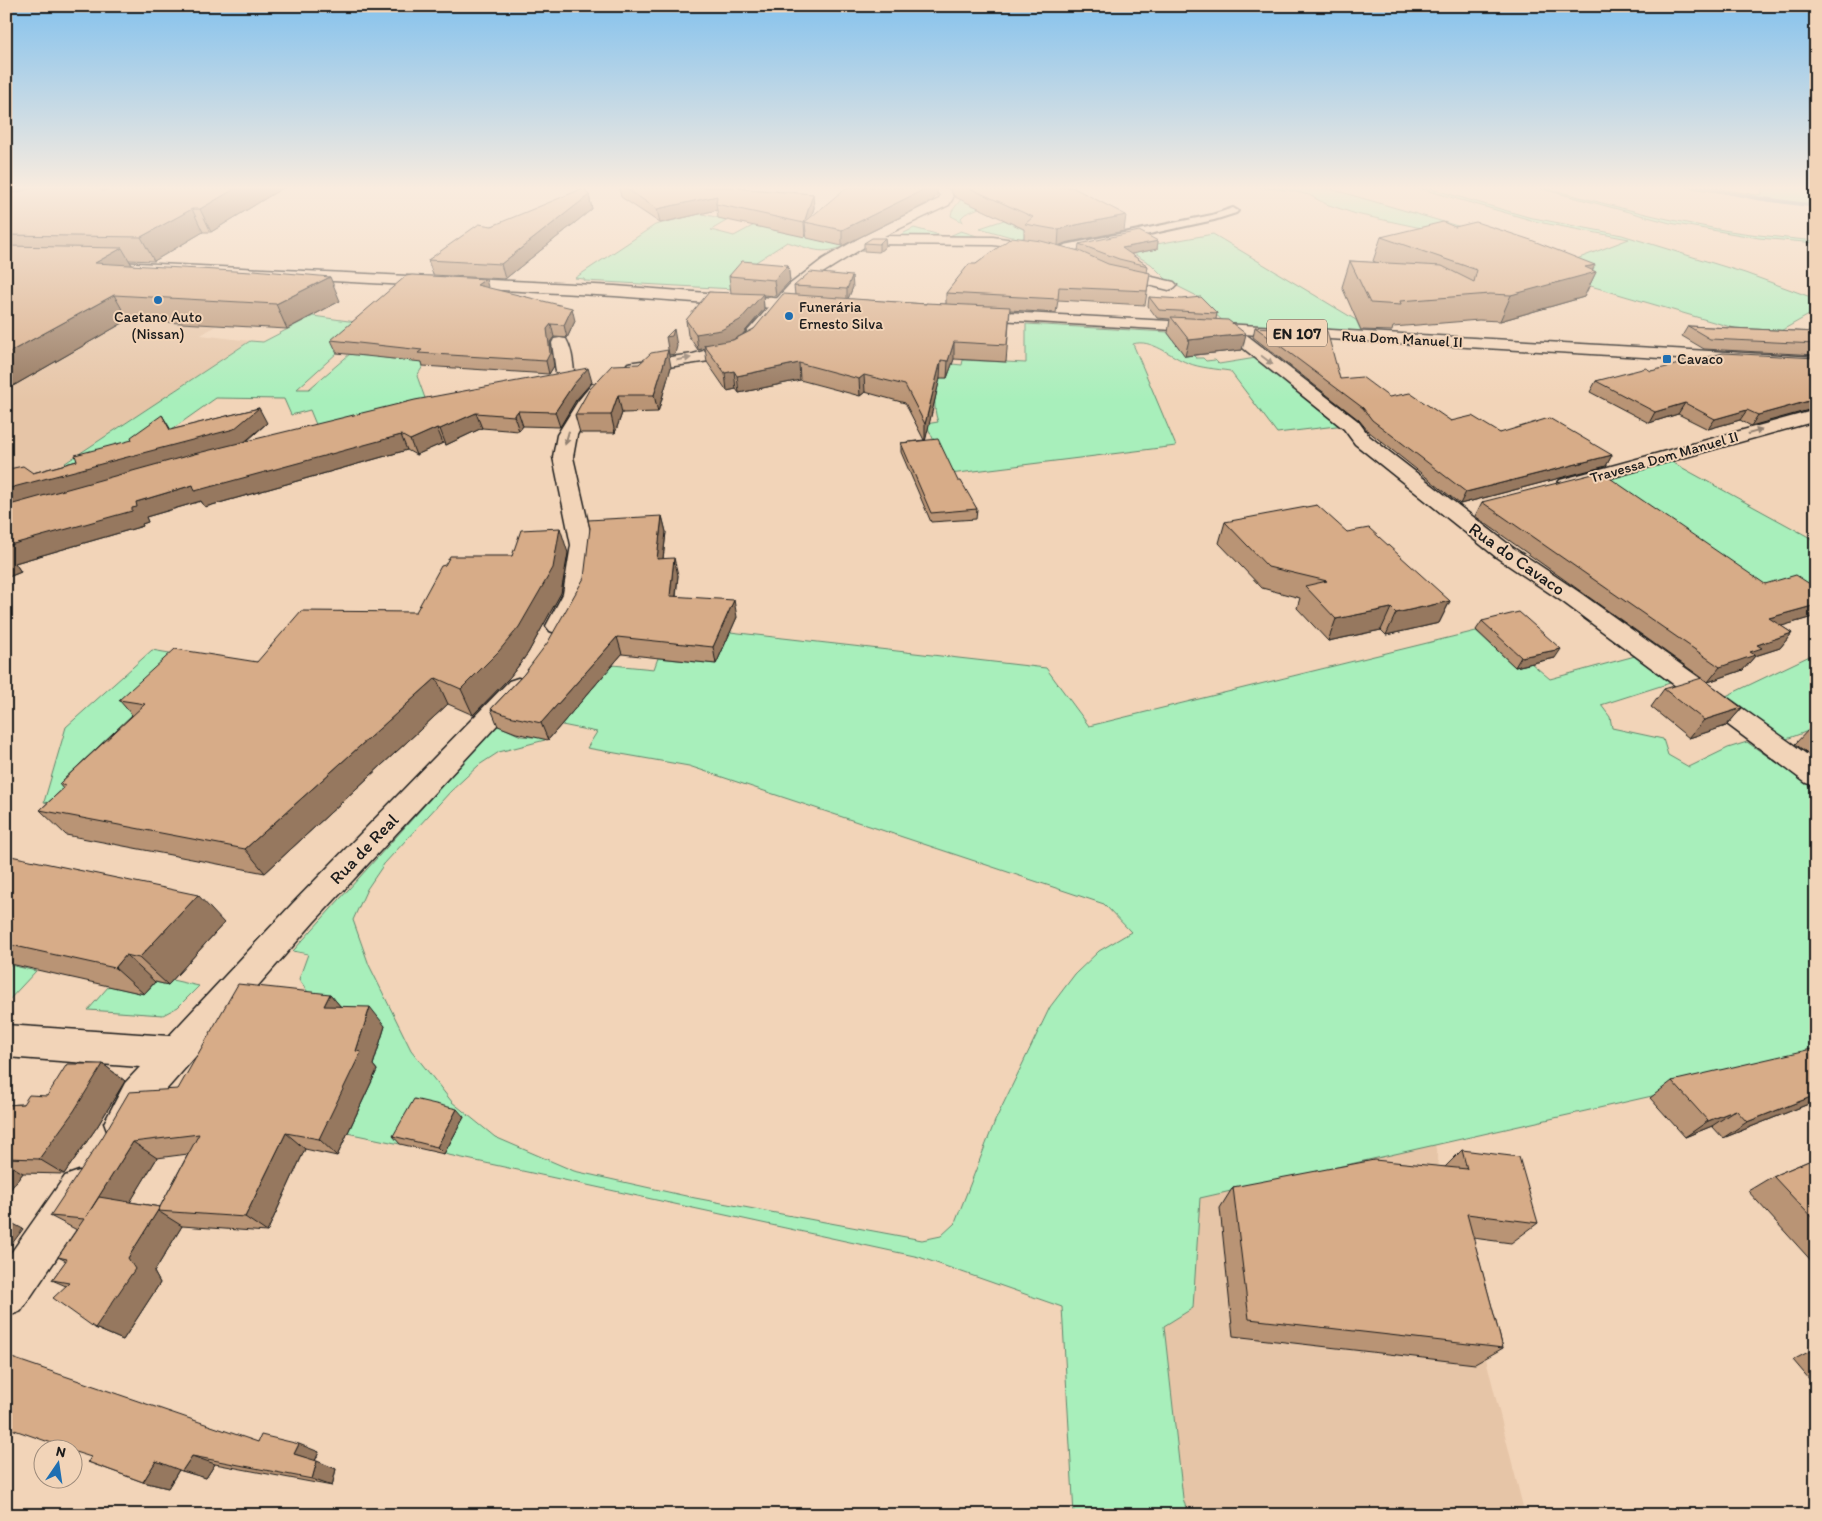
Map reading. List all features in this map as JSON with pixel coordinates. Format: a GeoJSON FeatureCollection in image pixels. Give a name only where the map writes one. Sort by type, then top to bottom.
{"type":"FeatureCollection","features":[{"type":"Feature","properties":{"kind":"street"},"geometry":{"type":"LineString","coordinates":[[560,343],[564,358],[559,380],[720,353],[737,348],[748,340],[793,288],[816,269],[836,258]]}},
{"type":"Feature","properties":{"kind":"street"},"geometry":{"type":"LineString","coordinates":[[82,265],[120,265],[606,290],[826,307]]}},
{"type":"Feature","properties":{"kind":"street"},"geometry":{"type":"LineString","coordinates":[[1099,267],[1169,285]]}},
{"type":"Feature","properties":{"kind":"street","name":"Rua Dom Manuel II"},"geometry":{"type":"LineString","coordinates":[[953,314],[1816,362]]}},
{"type":"Feature","properties":{"kind":"street","name":"Rua do Cavaco"},"geometry":{"type":"LineString","coordinates":[[1228,330],[1351,425],[1362,440],[1504,552],[1571,597],[1816,776]]}},
{"type":"Feature","properties":{"kind":"street","name":"Rua de Real"},"geometry":{"type":"LineString","coordinates":[[6,1296],[52,1232],[101,1157],[138,1095],[303,913],[498,710],[540,658],[575,594],[582,545],[563,457],[567,435],[584,405],[609,372]]}},
{"type":"Feature","properties":{"kind":"street","name":"Travessa Dom Manuel II"},"geometry":{"type":"LineString","coordinates":[[1549,489],[1816,415]]}},
{"type":"Feature","properties":{"kind":"street"},"geometry":{"type":"LineString","coordinates":[[1454,513],[1482,506]]}},
{"type":"Feature","properties":{"kind":"street"},"geometry":{"type":"LineString","coordinates":[[6,1041],[176,1053]]}},
{"type":"Feature","properties":{"kind":"shaded area"},"geometry":{"type":"Polygon","coordinates":[[[284,283],[201,335],[250,341],[47,474],[6,469],[6,307],[284,283]]]}},
{"type":"Feature","properties":{"kind":"shaded area"},"geometry":{"type":"Polygon","coordinates":[[[1435,1144],[1455,1235],[1525,1515],[1188,1515],[1183,1498],[1164,1325],[1193,1308],[1200,1198],[1435,1144]]]}},
{"type":"Feature","properties":{"kind":"green space"},"geometry":{"type":"Polygon","coordinates":[[[605,258],[762,258],[756,262],[734,289],[585,281],[584,279],[575,278],[605,258]]]}},
{"type":"Feature","properties":{"kind":"green space"},"geometry":{"type":"Polygon","coordinates":[[[1141,258],[1253,258],[1356,320],[1361,331],[1226,324],[1195,295],[1169,282],[1151,264],[1141,258]]]}},
{"type":"Feature","properties":{"kind":"green space"},"geometry":{"type":"Polygon","coordinates":[[[1517,258],[1567,258],[1574,260],[1579,258],[1696,258],[1745,273],[1816,299],[1816,311],[1768,338],[1543,272],[1517,258]]]}},
{"type":"Feature","properties":{"kind":"green space"},"geometry":{"type":"Polygon","coordinates":[[[313,316],[363,323],[347,344],[297,389],[309,389],[351,353],[393,359],[419,352],[423,366],[417,376],[426,401],[317,427],[310,410],[291,415],[284,399],[216,398],[137,454],[50,473],[250,341],[263,342],[313,316]]]}},
{"type":"Feature","properties":{"kind":"green space"},"geometry":{"type":"Polygon","coordinates":[[[1026,324],[1167,332],[1185,356],[1193,355],[1206,361],[1215,360],[1219,364],[1256,358],[1345,425],[1277,433],[1230,371],[1193,365],[1154,346],[1140,343],[1133,344],[1176,446],[950,474],[926,424],[938,422],[935,410],[933,377],[947,378],[952,364],[962,365],[963,360],[1026,363],[1026,324]]]}},
{"type":"Feature","properties":{"kind":"green space"},"geometry":{"type":"Polygon","coordinates":[[[1670,461],[1816,541],[1816,587],[1807,582],[1754,598],[1605,480],[1670,461]]]}},
{"type":"Feature","properties":{"kind":"green space"},"geometry":{"type":"Polygon","coordinates":[[[1476,631],[1515,667],[1531,663],[1550,679],[1635,656],[1670,683],[1601,705],[1610,717],[1612,728],[1663,739],[1668,755],[1689,767],[1728,748],[1747,742],[1816,790],[1816,1059],[1200,1198],[1193,1308],[1164,1326],[1183,1498],[1188,1515],[1074,1515],[1062,1307],[919,1257],[444,1154],[421,1107],[400,1144],[347,1133],[377,1070],[320,1010],[299,979],[308,954],[293,951],[497,725],[521,736],[533,737],[602,664],[654,669],[658,658],[716,664],[730,632],[1046,668],[1089,726],[1476,631]],[[557,724],[545,740],[499,752],[479,765],[451,791],[384,864],[367,889],[353,920],[369,965],[411,1050],[452,1102],[495,1137],[574,1171],[695,1198],[922,1240],[941,1236],[955,1223],[995,1121],[1050,1007],[1075,974],[1099,951],[1131,932],[1104,904],[689,766],[587,748],[597,732],[557,724]]]}},
{"type":"Feature","properties":{"kind":"green space"},"geometry":{"type":"Polygon","coordinates":[[[152,650],[204,659],[83,809],[44,802],[66,727],[152,650]]]}},
{"type":"Feature","properties":{"kind":"green space"},"geometry":{"type":"Polygon","coordinates":[[[1816,653],[1816,728],[1784,740],[1724,697],[1816,653]]]}},
{"type":"Feature","properties":{"kind":"green space"},"geometry":{"type":"Polygon","coordinates":[[[6,964],[36,971],[6,1003],[6,964]]]}},
{"type":"Feature","properties":{"kind":"green space"},"geometry":{"type":"Polygon","coordinates":[[[172,980],[199,986],[178,1007],[163,1015],[88,1010],[109,986],[144,994],[155,982],[168,985],[172,980]]]}},
{"type":"Feature","properties":{"kind":"building"},"geometry":{"type":"Polygon","coordinates":[[[6,258],[104,258],[95,263],[251,272],[254,270],[330,277],[276,304],[114,295],[6,354],[6,258]]]}},
{"type":"Feature","properties":{"kind":"building"},"geometry":{"type":"Polygon","coordinates":[[[431,258],[509,258],[501,264],[428,260],[431,258]]]}},
{"type":"Feature","properties":{"kind":"building"},"geometry":{"type":"Polygon","coordinates":[[[984,258],[1095,258],[1108,264],[1150,273],[1147,291],[1059,287],[1058,299],[946,293],[969,264],[976,264],[984,258]]]}},
{"type":"Feature","properties":{"kind":"building"},"geometry":{"type":"Polygon","coordinates":[[[1116,258],[1136,258],[1148,266],[1116,258]]]}},
{"type":"Feature","properties":{"kind":"building"},"geometry":{"type":"Polygon","coordinates":[[[1442,258],[1577,258],[1595,265],[1585,267],[1596,272],[1511,295],[1490,294],[1400,301],[1401,305],[1370,303],[1350,261],[1442,266],[1474,282],[1477,270],[1442,258]]]}},
{"type":"Feature","properties":{"kind":"building"},"geometry":{"type":"Polygon","coordinates":[[[742,261],[788,265],[774,280],[729,276],[742,261]]]}},
{"type":"Feature","properties":{"kind":"building"},"geometry":{"type":"Polygon","coordinates":[[[810,272],[852,276],[847,289],[794,286],[810,272]]]}},
{"type":"Feature","properties":{"kind":"building"},"geometry":{"type":"Polygon","coordinates":[[[406,276],[486,279],[477,285],[572,308],[564,325],[551,324],[547,329],[550,353],[546,361],[418,353],[422,350],[331,340],[406,276]]]}},
{"type":"Feature","properties":{"kind":"building"},"geometry":{"type":"Polygon","coordinates":[[[709,292],[763,294],[740,320],[721,330],[696,334],[686,320],[709,292]]]}},
{"type":"Feature","properties":{"kind":"building"},"geometry":{"type":"Polygon","coordinates":[[[783,294],[926,304],[1010,307],[1007,345],[954,342],[948,361],[941,360],[925,424],[905,385],[864,375],[859,379],[799,363],[737,376],[734,371],[725,373],[704,345],[733,340],[754,329],[783,294]]]}},
{"type":"Feature","properties":{"kind":"building"},"geometry":{"type":"Polygon","coordinates":[[[1149,297],[1182,299],[1201,297],[1217,313],[1159,310],[1149,297]]]}},
{"type":"Feature","properties":{"kind":"building"},"geometry":{"type":"Polygon","coordinates":[[[1171,317],[1228,320],[1246,334],[1189,340],[1171,317]]]}},
{"type":"Feature","properties":{"kind":"building"},"geometry":{"type":"Polygon","coordinates":[[[1688,326],[1816,332],[1816,344],[1710,339],[1688,326]]]}},
{"type":"Feature","properties":{"kind":"building"},"geometry":{"type":"Polygon","coordinates":[[[1255,327],[1327,331],[1340,379],[1362,377],[1389,397],[1410,393],[1451,421],[1472,416],[1500,433],[1549,418],[1612,455],[1466,492],[1372,420],[1363,408],[1255,327]]]}},
{"type":"Feature","properties":{"kind":"building"},"geometry":{"type":"Polygon","coordinates":[[[674,329],[672,336],[666,337],[674,329]]]}},
{"type":"Feature","properties":{"kind":"building"},"geometry":{"type":"Polygon","coordinates":[[[668,350],[654,395],[618,395],[611,415],[575,415],[589,390],[612,365],[639,364],[651,353],[668,350]]]}},
{"type":"Feature","properties":{"kind":"building"},"geometry":{"type":"Polygon","coordinates":[[[1723,353],[1816,358],[1816,399],[1758,415],[1747,410],[1715,419],[1685,403],[1655,412],[1596,381],[1646,368],[1651,371],[1723,353]]]}},
{"type":"Feature","properties":{"kind":"building"},"geometry":{"type":"Polygon","coordinates":[[[588,368],[573,385],[555,412],[518,411],[514,416],[476,413],[410,440],[401,435],[195,491],[193,485],[136,502],[137,507],[132,508],[132,511],[6,546],[6,506],[194,454],[415,400],[588,368]]]}},
{"type":"Feature","properties":{"kind":"building"},"geometry":{"type":"Polygon","coordinates":[[[259,408],[234,429],[6,489],[6,469],[23,466],[33,473],[77,461],[75,455],[132,440],[131,437],[162,415],[170,430],[259,408]]]}},
{"type":"Feature","properties":{"kind":"building"},"geometry":{"type":"Polygon","coordinates":[[[938,439],[958,481],[961,481],[977,509],[931,513],[901,443],[938,439]]]}},
{"type":"Feature","properties":{"kind":"building"},"geometry":{"type":"Polygon","coordinates":[[[1601,472],[1765,584],[1796,575],[1816,588],[1816,605],[1769,618],[1792,633],[1757,645],[1762,648],[1750,652],[1755,655],[1720,667],[1482,502],[1601,472]]]}},
{"type":"Feature","properties":{"kind":"building"},"geometry":{"type":"Polygon","coordinates":[[[1317,505],[1347,532],[1369,528],[1450,601],[1396,613],[1391,608],[1336,619],[1305,586],[1327,581],[1268,567],[1225,522],[1317,505]]]}},
{"type":"Feature","properties":{"kind":"building"},"geometry":{"type":"Polygon","coordinates":[[[662,516],[657,559],[674,558],[670,596],[734,600],[713,647],[617,637],[541,723],[509,716],[491,709],[524,674],[548,642],[584,578],[590,528],[588,520],[662,516]]]}},
{"type":"Feature","properties":{"kind":"building"},"geometry":{"type":"Polygon","coordinates":[[[560,528],[553,568],[519,627],[499,651],[461,689],[436,678],[245,849],[40,810],[66,786],[59,784],[145,704],[119,700],[175,649],[257,662],[301,611],[416,612],[441,566],[445,565],[450,556],[512,556],[521,530],[560,528]]]}},
{"type":"Feature","properties":{"kind":"building"},"geometry":{"type":"Polygon","coordinates":[[[1519,612],[1561,649],[1521,657],[1482,621],[1519,612]]]}},
{"type":"Feature","properties":{"kind":"building"},"geometry":{"type":"Polygon","coordinates":[[[1702,678],[1742,708],[1704,720],[1664,689],[1702,678]]]}},
{"type":"Feature","properties":{"kind":"building"},"geometry":{"type":"Polygon","coordinates":[[[6,855],[198,895],[139,958],[126,955],[115,968],[6,944],[6,855]]]}},
{"type":"Feature","properties":{"kind":"building"},"geometry":{"type":"Polygon","coordinates":[[[238,984],[330,994],[324,1006],[370,1007],[356,1051],[361,1052],[319,1139],[286,1133],[245,1217],[158,1211],[160,1207],[128,1258],[135,1269],[95,1328],[53,1298],[69,1283],[52,1280],[67,1259],[58,1257],[84,1219],[50,1216],[102,1138],[129,1092],[178,1089],[238,984]],[[199,1134],[133,1142],[86,1217],[99,1197],[160,1207],[199,1134]]]}},
{"type":"Feature","properties":{"kind":"building"},"geometry":{"type":"Polygon","coordinates":[[[1816,1048],[1816,1095],[1747,1122],[1736,1110],[1708,1121],[1672,1081],[1816,1048]]]}},
{"type":"Feature","properties":{"kind":"building"},"geometry":{"type":"Polygon","coordinates":[[[67,1064],[103,1064],[74,1111],[39,1159],[6,1158],[6,1105],[23,1104],[29,1095],[47,1096],[67,1064]]]}},
{"type":"Feature","properties":{"kind":"building"},"geometry":{"type":"Polygon","coordinates":[[[414,1099],[457,1109],[437,1147],[393,1136],[414,1099]]]}},
{"type":"Feature","properties":{"kind":"building"},"geometry":{"type":"Polygon","coordinates":[[[1462,1150],[1519,1157],[1538,1223],[1467,1214],[1503,1348],[1249,1319],[1233,1187],[1374,1160],[1467,1169],[1462,1150]]]}},
{"type":"Feature","properties":{"kind":"building"},"geometry":{"type":"Polygon","coordinates":[[[1816,1158],[1816,1222],[1773,1176],[1816,1158]]]}},
{"type":"Feature","properties":{"kind":"building"},"geometry":{"type":"Polygon","coordinates":[[[6,1356],[258,1442],[261,1435],[299,1444],[294,1454],[317,1461],[312,1479],[192,1456],[182,1471],[156,1461],[143,1482],[88,1462],[91,1457],[82,1454],[82,1438],[37,1438],[6,1427],[6,1356]]]}},
{"type":"Feature","properties":{"kind":"place","name":"Caetano Auto (Nissan)"},"geometry":{"type":"Point","coordinates":[158,300]}},
{"type":"Feature","properties":{"kind":"place","name":"Funerária Ernesto Silva"},"geometry":{"type":"Point","coordinates":[789,316]}},
{"type":"Feature","properties":{"kind":"place","name":"Cavaco"},"geometry":{"type":"Point","coordinates":[1667,359]}}]}
